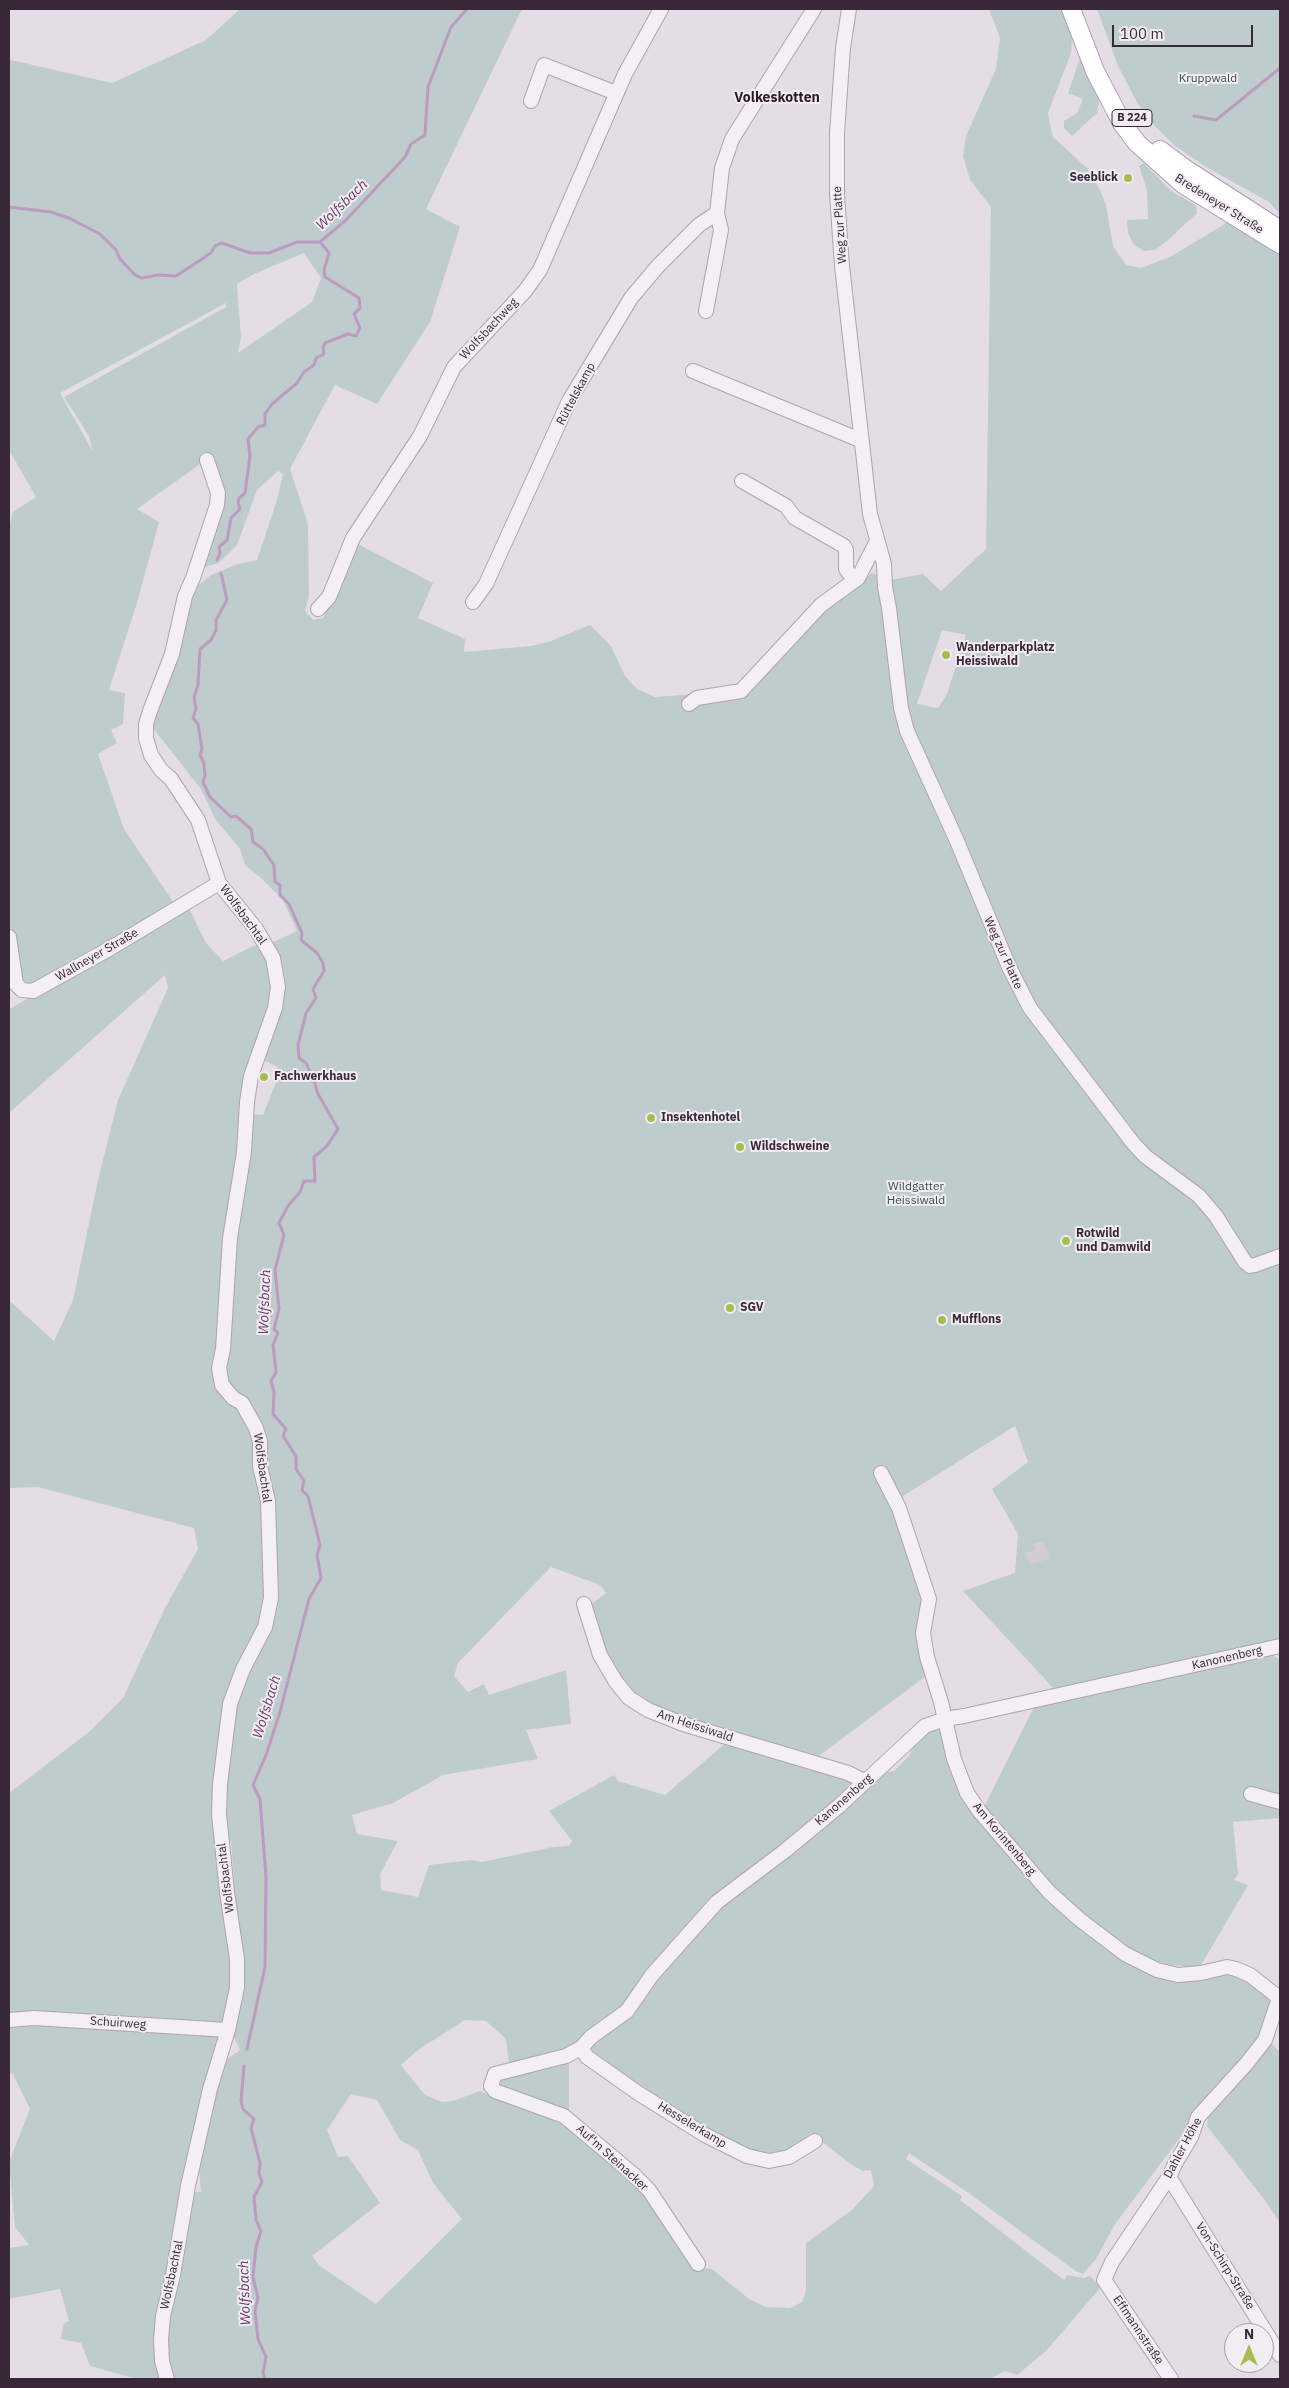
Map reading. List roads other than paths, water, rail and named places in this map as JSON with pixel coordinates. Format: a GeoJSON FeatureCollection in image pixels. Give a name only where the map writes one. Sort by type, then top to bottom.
{"type":"FeatureCollection","features":[{"type":"Feature","properties":{"kind":"main road","name":"Bredeneyer Straße"},"geometry":{"type":"LineString","coordinates":[[1071,9],[1094,71],[1122,123],[1137,143],[1183,184],[1280,244]]}},
{"type":"Feature","properties":{"kind":"main road","name":"Bredeneyer Straße"},"geometry":{"type":"LineString","coordinates":[[1082,9],[1112,82],[1132,118],[1146,136],[1165,154],[1184,168],[1280,230]]}},
{"type":"Feature","properties":{"kind":"street","name":"Wolfsbachweg"},"geometry":{"type":"LineString","coordinates":[[318,609],[329,597],[354,538],[420,436],[454,367],[525,291],[540,270],[616,93],[661,9]]}},
{"type":"Feature","properties":{"kind":"street"},"geometry":{"type":"LineString","coordinates":[[706,311],[721,230],[716,212],[722,168],[732,139],[814,9]]}},
{"type":"Feature","properties":{"kind":"street","name":"Weg zur Platte"},"geometry":{"type":"LineString","coordinates":[[849,9],[843,48],[837,132],[837,194],[842,266],[860,440],[870,514],[884,564],[885,587],[901,708],[907,731],[1030,1008],[1133,1143],[1145,1156],[1199,1196],[1216,1216],[1245,1262],[1250,1266],[1255,1266],[1280,1256]]}},
{"type":"Feature","properties":{"kind":"street"},"geometry":{"type":"LineString","coordinates":[[531,101],[544,65],[616,93]]}},
{"type":"Feature","properties":{"kind":"street","name":"Rüttelskamp"},"geometry":{"type":"LineString","coordinates":[[474,602],[486,584],[569,400],[631,298],[664,260],[698,226],[716,212]]}},
{"type":"Feature","properties":{"kind":"street"},"geometry":{"type":"LineString","coordinates":[[693,371],[860,440]]}},
{"type":"Feature","properties":{"kind":"street","name":"Wolfsbachtal"},"geometry":{"type":"LineString","coordinates":[[167,2379],[162,2361],[163,2316],[173,2275],[188,2186],[210,2089],[228,2030],[236,1988],[237,1959],[227,1892],[219,1814],[220,1784],[230,1704],[243,1669],[265,1627],[272,1598],[268,1501],[260,1466],[260,1441],[242,1402],[233,1398],[222,1385],[219,1368],[223,1350],[230,1238],[244,1152],[246,1102],[251,1076],[275,1008],[278,987],[272,958],[256,929],[218,883],[198,820],[171,780],[161,770],[151,755],[146,738],[146,724],[150,710],[172,654],[185,596],[194,578],[217,505],[218,492],[207,460]]}},
{"type":"Feature","properties":{"kind":"street"},"geometry":{"type":"LineString","coordinates":[[742,481],[786,506],[795,518],[844,546],[846,550],[846,569],[851,576],[858,578]]}},
{"type":"Feature","properties":{"kind":"street"},"geometry":{"type":"LineString","coordinates":[[689,704],[697,698],[741,691],[821,605],[858,578],[877,541]]}},
{"type":"Feature","properties":{"kind":"street","name":"Wallneyer Straße"},"geometry":{"type":"LineString","coordinates":[[9,937],[16,984],[22,990],[33,991],[109,949],[218,883]]}},
{"type":"Feature","properties":{"kind":"street","name":"Am Korintenberg"},"geometry":{"type":"LineString","coordinates":[[881,1473],[899,1508],[929,1599],[923,1633],[924,1646],[945,1719],[954,1759],[967,1792],[980,1812],[1062,1905],[1109,1943],[1143,1964],[1157,1970],[1189,1975],[1227,1968],[1236,1969],[1250,1974],[1279,1996]]}},
{"type":"Feature","properties":{"kind":"street","name":"Am Heissiwald"},"geometry":{"type":"LineString","coordinates":[[584,1604],[600,1654],[612,1676],[629,1698],[648,1710],[683,1724],[848,1773],[864,1781]]}},
{"type":"Feature","properties":{"kind":"street","name":"Kanonenberg"},"geometry":{"type":"LineString","coordinates":[[495,2091],[491,2086],[494,2074],[566,2056],[581,2048],[590,2037],[627,2011],[659,1967],[717,1902],[786,1850],[881,1768],[925,1726],[945,1719],[1280,1646]]}},
{"type":"Feature","properties":{"kind":"street"},"geometry":{"type":"LineString","coordinates":[[1252,1794],[1280,1802]]}},
{"type":"Feature","properties":{"kind":"street","name":"Dahler Höhe"},"geometry":{"type":"LineString","coordinates":[[1104,2280],[1112,2262],[1169,2177],[1191,2137],[1198,2117],[1247,2063],[1265,2040],[1279,1996]]}},
{"type":"Feature","properties":{"kind":"street","name":"Schuirweg"},"geometry":{"type":"LineString","coordinates":[[9,2020],[34,2018],[228,2030]]}},
{"type":"Feature","properties":{"kind":"street","name":"Hesselerkamp"},"geometry":{"type":"LineString","coordinates":[[581,2048],[587,2057],[638,2093],[705,2135],[747,2156],[770,2161],[789,2157],[815,2141]]}},
{"type":"Feature","properties":{"kind":"street","name":"Auf'm Steinacker"},"geometry":{"type":"LineString","coordinates":[[495,2091],[553,2110],[575,2124],[600,2145],[649,2190],[698,2264]]}},
{"type":"Feature","properties":{"kind":"street","name":"Von-Schirp-Straße"},"geometry":{"type":"LineString","coordinates":[[1169,2177],[1280,2355]]}},
{"type":"Feature","properties":{"kind":"street","name":"Effmannstraße"},"geometry":{"type":"LineString","coordinates":[[1104,2280],[1171,2379]]}},
{"type":"Feature","properties":{"kind":"waterway","name":"Wolfsbach"},"geometry":{"type":"LineString","coordinates":[[320,242],[346,220],[405,157],[411,144],[425,135],[428,87],[451,27],[467,9]]}},
{"type":"Feature","properties":{"kind":"waterway"},"geometry":{"type":"LineString","coordinates":[[1194,116],[1216,120],[1280,68]]}},
{"type":"Feature","properties":{"kind":"waterway"},"geometry":{"type":"LineString","coordinates":[[9,207],[51,212],[69,218],[100,234],[116,250],[120,259],[135,275],[142,278],[158,275],[176,276],[211,253],[215,246],[222,243],[250,253],[269,253],[297,242],[320,242]]}},
{"type":"Feature","properties":{"kind":"waterway","name":"Wolfsbach"},"geometry":{"type":"LineString","coordinates":[[217,560],[220,553],[219,547],[227,540],[231,518],[240,509],[239,498],[245,493],[250,456],[248,439],[258,427],[265,425],[265,414],[272,404],[297,383],[304,372],[314,365],[316,358],[324,354],[323,347],[325,343],[348,334],[356,336],[360,328],[354,314],[360,308],[359,298],[325,277],[324,270],[329,253],[320,242]]}},
{"type":"Feature","properties":{"kind":"waterway","name":"Wolfsbach"},"geometry":{"type":"LineString","coordinates":[[221,573],[227,600],[216,620],[216,630],[211,640],[200,649],[198,685],[194,697],[196,709],[193,718],[198,724],[202,749],[200,755],[204,763],[205,776],[203,782],[210,797],[231,817],[236,816],[251,829],[253,842],[263,849],[274,865],[275,882],[280,885],[280,895],[289,904],[302,933],[301,940],[317,953],[323,963],[324,971],[313,989],[316,998],[306,1013],[298,1045],[299,1058],[306,1063],[318,1094],[338,1129],[327,1146],[314,1157],[315,1181],[304,1181],[300,1192],[288,1206],[279,1223],[284,1235],[275,1270],[279,1309],[274,1329],[278,1333],[273,1345],[276,1372],[271,1381],[274,1392],[273,1414],[286,1429],[283,1436],[296,1456],[296,1469],[304,1481],[302,1490],[308,1496],[320,1545],[317,1555],[321,1578],[309,1599],[280,1712],[266,1755],[253,1785],[260,1799],[266,1877],[265,1967],[247,2049]]}},
{"type":"Feature","properties":{"kind":"waterway","name":"Wolfsbach"},"geometry":{"type":"LineString","coordinates":[[244,2066],[241,2101],[243,2109],[254,2119],[251,2128],[260,2163],[259,2173],[262,2182],[254,2197],[256,2220],[261,2231],[256,2247],[253,2277],[258,2298],[255,2311],[258,2339],[266,2357],[263,2373],[265,2379]]}},
{"type":"Feature","properties":{"kind":"place","name":"Seeblick"},"geometry":{"type":"Point","coordinates":[1128,178]}},
{"type":"Feature","properties":{"kind":"place","name":"Wanderparkplatz Heissiwald"},"geometry":{"type":"Point","coordinates":[946,655]}},
{"type":"Feature","properties":{"kind":"place","name":"Fachwerkhaus"},"geometry":{"type":"Point","coordinates":[264,1077]}},
{"type":"Feature","properties":{"kind":"place","name":"Insektenhotel"},"geometry":{"type":"Point","coordinates":[651,1118]}},
{"type":"Feature","properties":{"kind":"place","name":"Wildschweine"},"geometry":{"type":"Point","coordinates":[740,1147]}},
{"type":"Feature","properties":{"kind":"place","name":"Rotwild und Damwild"},"geometry":{"type":"Point","coordinates":[1066,1241]}},
{"type":"Feature","properties":{"kind":"place","name":"SGV"},"geometry":{"type":"Point","coordinates":[730,1308]}},
{"type":"Feature","properties":{"kind":"place","name":"Mufflons"},"geometry":{"type":"Point","coordinates":[942,1320]}},
{"type":"Feature","properties":{"kind":"district","name":"Volkeskotten"},"geometry":{"type":"Point","coordinates":[777,98]}},
{"type":"Feature","properties":{"kind":"park label","name":"Kruppwald"},"geometry":{"type":"Point","coordinates":[1208,79]}},
{"type":"Feature","properties":{"kind":"park label","name":"Wildgatter Heissiwald"},"geometry":{"type":"Point","coordinates":[916,1194]}}]}
